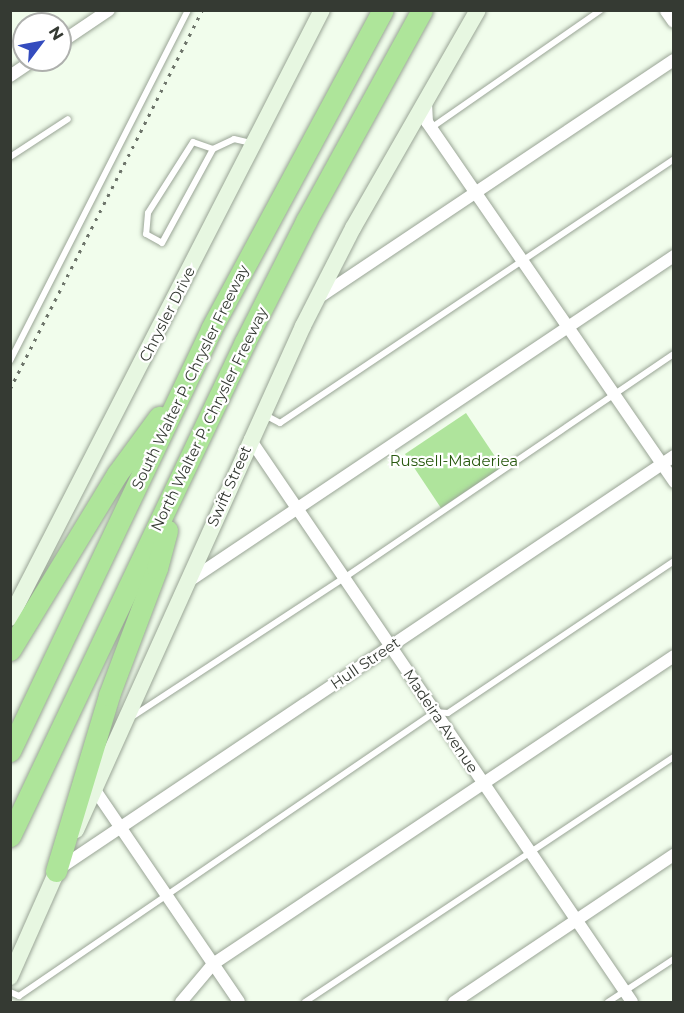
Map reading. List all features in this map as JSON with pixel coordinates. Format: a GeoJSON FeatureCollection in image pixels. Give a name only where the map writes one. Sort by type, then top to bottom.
{"type":"FeatureCollection","features":[{"type":"Feature","properties":{"kind":"highway","name":"South Walter P. Chrysler Freeway"},"geometry":{"type":"LineString","coordinates":[[10,751],[189,376],[262,231],[383,10]]}},
{"type":"Feature","properties":{"kind":"highway","name":"North Walter P. Chrysler Freeway"},"geometry":{"type":"LineString","coordinates":[[10,836],[306,221],[422,10]]}},
{"type":"Feature","properties":{"kind":"highway"},"geometry":{"type":"LineString","coordinates":[[10,650],[117,474],[189,376]]}},
{"type":"Feature","properties":{"kind":"highway"},"geometry":{"type":"LineString","coordinates":[[56,871],[109,695],[157,568],[184,471]]}},
{"type":"Feature","properties":{"kind":"main road","name":"Chrysler Drive"},"geometry":{"type":"LineString","coordinates":[[10,618],[322,10]]}},
{"type":"Feature","properties":{"kind":"main road","name":"Swift Street"},"geometry":{"type":"LineString","coordinates":[[10,977],[261,414],[353,228],[478,10]]}},
{"type":"Feature","properties":{"kind":"street"},"geometry":{"type":"LineString","coordinates":[[72,35],[109,10]]}},
{"type":"Feature","properties":{"kind":"street"},"geometry":{"type":"LineString","coordinates":[[667,10],[674,20]]}},
{"type":"Feature","properties":{"kind":"street"},"geometry":{"type":"LineString","coordinates":[[317,299],[674,60]]}},
{"type":"Feature","properties":{"kind":"street"},"geometry":{"type":"LineString","coordinates":[[426,100],[425,117],[431,128],[674,482]]}},
{"type":"Feature","properties":{"kind":"street"},"geometry":{"type":"LineString","coordinates":[[417,117],[431,128]]}},
{"type":"Feature","properties":{"kind":"street"},"geometry":{"type":"LineString","coordinates":[[187,583],[674,256]]}},
{"type":"Feature","properties":{"kind":"street","name":"Madeira Avenue"},"geometry":{"type":"LineString","coordinates":[[250,439],[632,1002]]}},
{"type":"Feature","properties":{"kind":"street","name":"Hull Street"},"geometry":{"type":"LineString","coordinates":[[56,871],[674,456]]}},
{"type":"Feature","properties":{"kind":"street"},"geometry":{"type":"LineString","coordinates":[[181,1002],[213,964],[674,656]]}},
{"type":"Feature","properties":{"kind":"street"},"geometry":{"type":"LineString","coordinates":[[95,790],[239,1002]]}},
{"type":"Feature","properties":{"kind":"street"},"geometry":{"type":"LineString","coordinates":[[454,1002],[674,855]]}},
{"type":"Feature","properties":{"kind":"lane"},"geometry":{"type":"LineString","coordinates":[[10,361],[188,10]]}},
{"type":"Feature","properties":{"kind":"lane"},"geometry":{"type":"LineString","coordinates":[[431,128],[601,10]]}},
{"type":"Feature","properties":{"kind":"lane"},"geometry":{"type":"LineString","coordinates":[[10,157],[68,119]]}},
{"type":"Feature","properties":{"kind":"lane"},"geometry":{"type":"LineString","coordinates":[[213,149],[193,142],[148,213],[146,234],[162,243],[213,149],[234,140],[254,144]]}},
{"type":"Feature","properties":{"kind":"lane"},"geometry":{"type":"LineString","coordinates":[[261,414],[280,423],[674,159]]}},
{"type":"Feature","properties":{"kind":"lane"},"geometry":{"type":"LineString","coordinates":[[125,720],[344,578],[674,354]]}},
{"type":"Feature","properties":{"kind":"lane"},"geometry":{"type":"LineString","coordinates":[[10,992],[20,996],[435,712],[448,713],[674,561]]}},
{"type":"Feature","properties":{"kind":"lane"},"geometry":{"type":"LineString","coordinates":[[305,1002],[674,756]]}},
{"type":"Feature","properties":{"kind":"lane"},"geometry":{"type":"LineString","coordinates":[[608,1002],[674,959]]}},
{"type":"Feature","properties":{"kind":"green space","name":"Russell-Maderiea"},"geometry":{"type":"Polygon","coordinates":[[[466,413],[502,467],[441,508],[405,454],[466,413]]]}},
{"type":"Feature","properties":{"kind":"railway"},"geometry":{"type":"LineString","coordinates":[[10,389],[202,10]]}}]}
